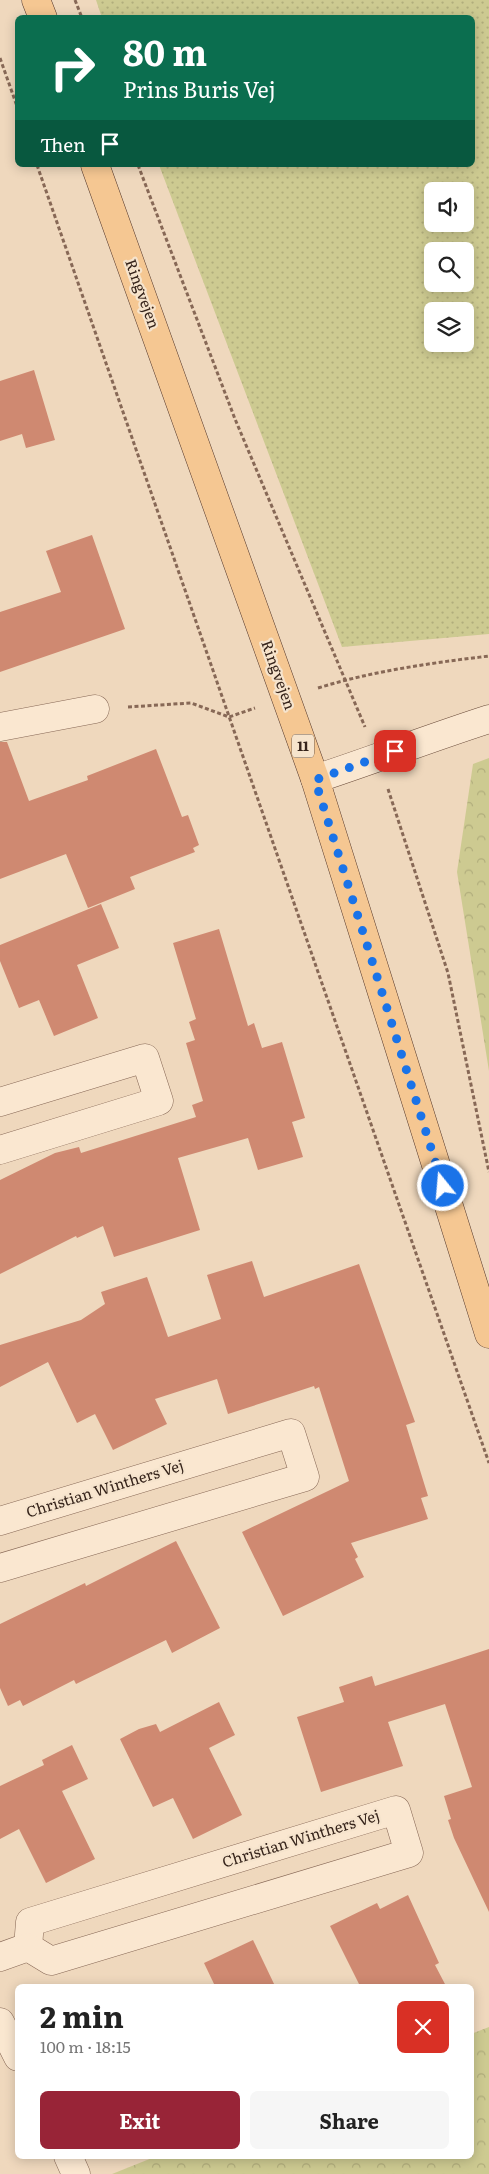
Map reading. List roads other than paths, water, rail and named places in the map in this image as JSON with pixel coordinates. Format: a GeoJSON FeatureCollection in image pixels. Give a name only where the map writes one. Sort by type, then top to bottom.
{"type":"FeatureCollection","features":[{"type":"Feature","properties":{"kind":"main road"},"geometry":{"type":"LineString","coordinates":[[36,0],[42,15]]}},
{"type":"Feature","properties":{"kind":"main road","name":"Ringvejen"},"geometry":{"type":"LineString","coordinates":[[97,167],[315,780],[489,1334]]}},
{"type":"Feature","properties":{"kind":"street"},"geometry":{"type":"LineString","coordinates":[[0,727],[95,709]]}},
{"type":"Feature","properties":{"kind":"street"},"geometry":{"type":"LineString","coordinates":[[315,780],[378,759],[412,744],[489,719]]}},
{"type":"Feature","properties":{"kind":"street"},"geometry":{"type":"LineString","coordinates":[[0,1102],[144,1058],[159,1101],[0,1150]]}},
{"type":"Feature","properties":{"kind":"street","name":"Christian Winthers Vej"},"geometry":{"type":"LineString","coordinates":[[0,1521],[291,1433],[305,1477],[0,1568]]}},
{"type":"Feature","properties":{"kind":"street","name":"Christian Winthers Vej"},"geometry":{"type":"LineString","coordinates":[[396,1810],[409,1853],[51,1961],[28,1947],[30,1922],[396,1810]]}},
{"type":"Feature","properties":{"kind":"street"},"geometry":{"type":"LineString","coordinates":[[0,1957],[28,1947]]}},
{"type":"Feature","properties":{"kind":"street"},"geometry":{"type":"LineString","coordinates":[[0,2022],[15,2051]]}},
{"type":"Feature","properties":{"kind":"street"},"geometry":{"type":"LineString","coordinates":[[69,2159],[76,2174]]}}]}
